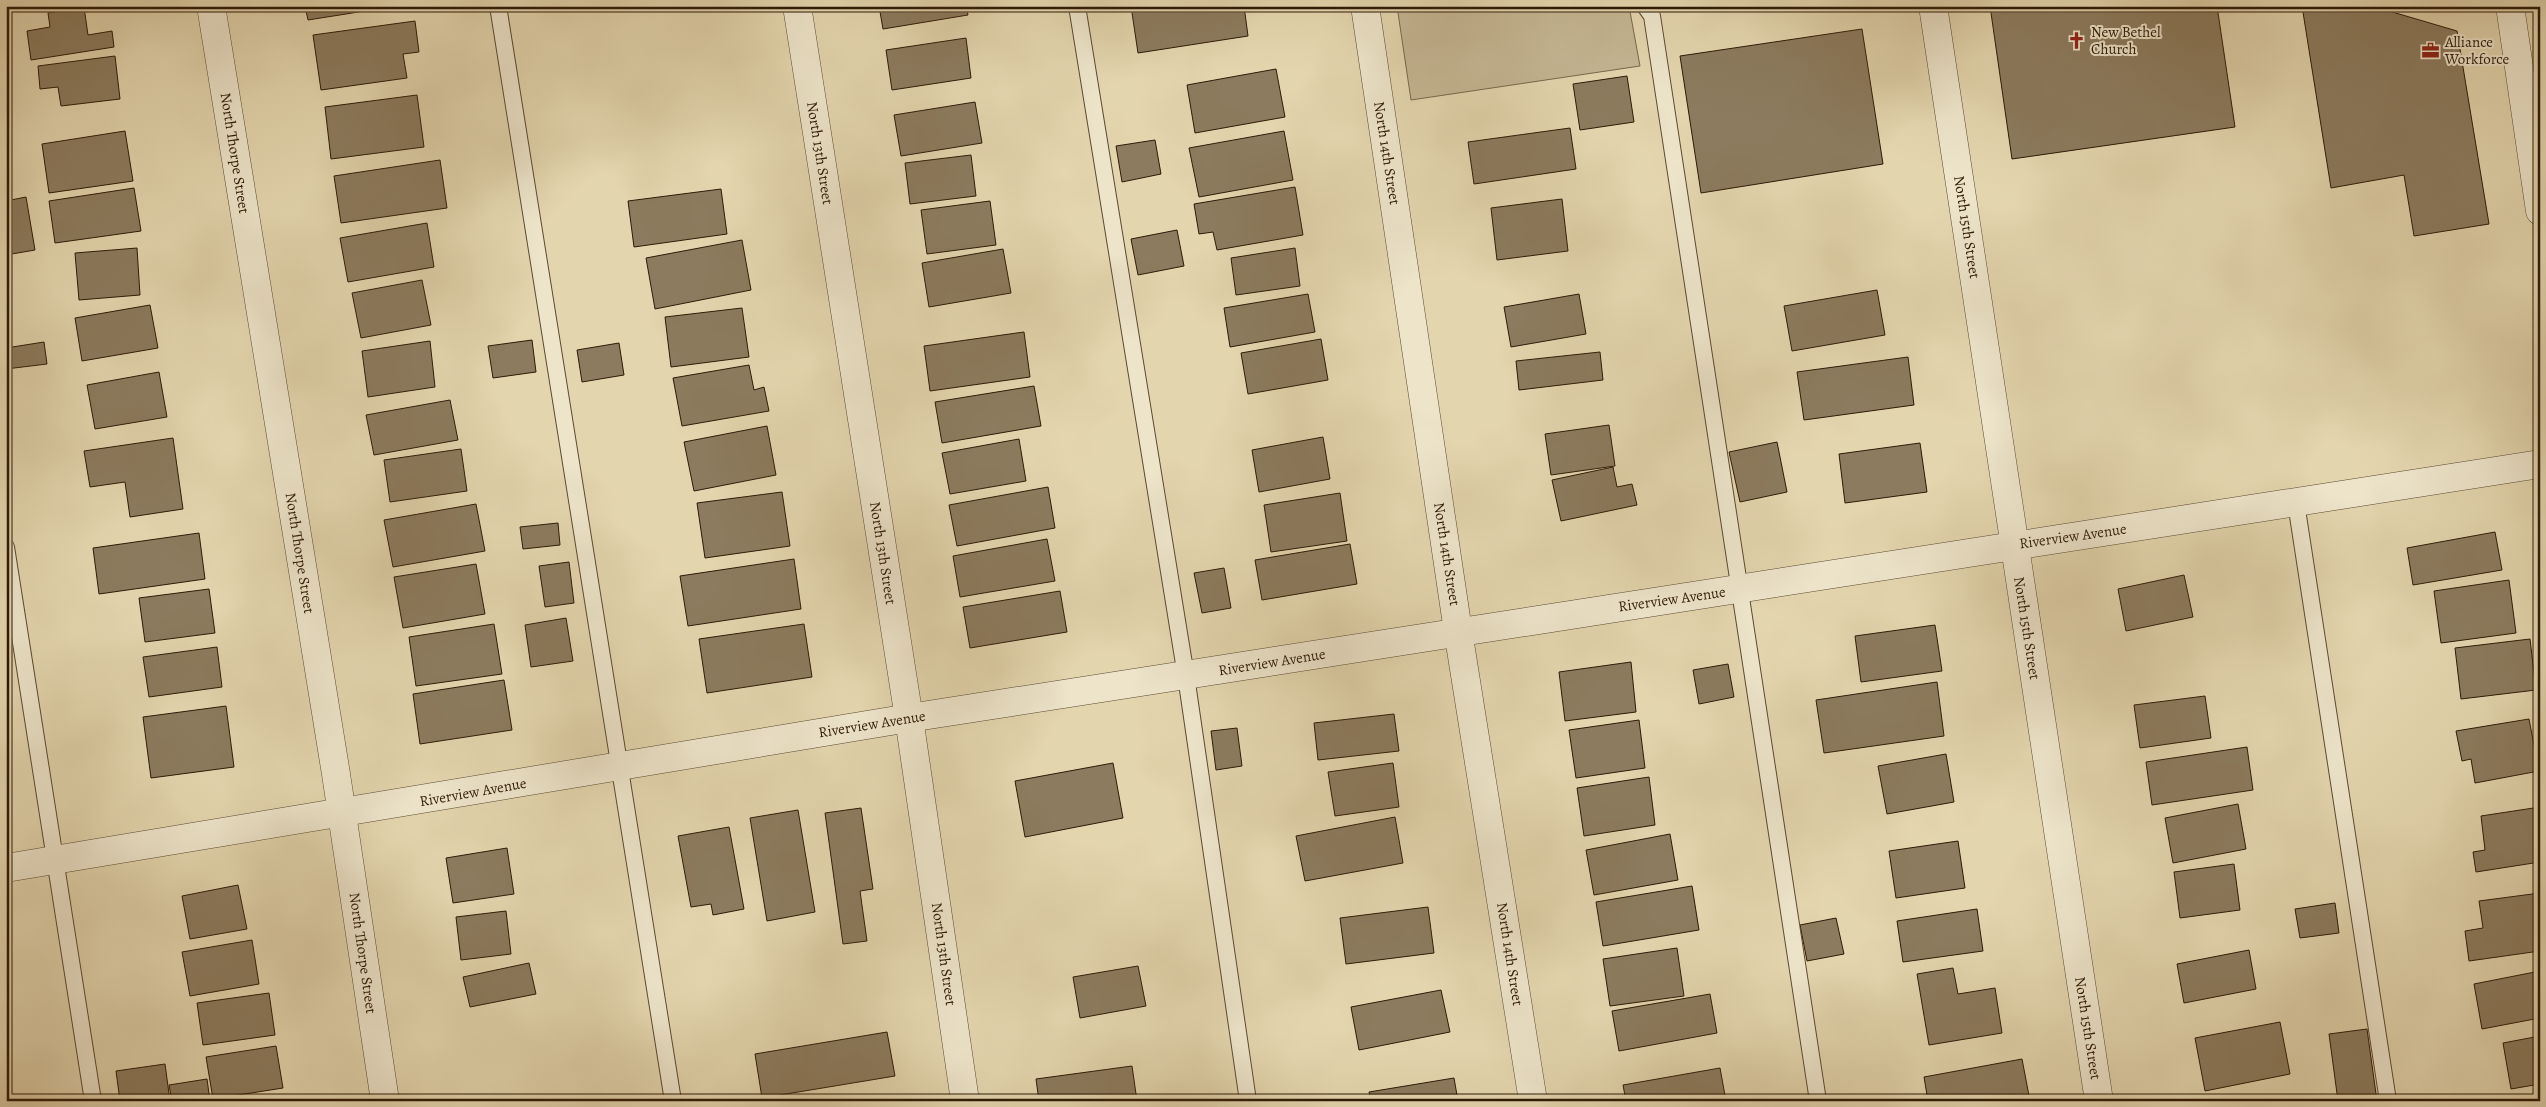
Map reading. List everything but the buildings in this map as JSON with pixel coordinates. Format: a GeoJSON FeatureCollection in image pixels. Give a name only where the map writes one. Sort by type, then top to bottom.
{"type":"FeatureCollection","features":[{"type":"Feature","properties":{"kind":"street","name":"North Thorpe Street"},"geometry":{"type":"LineString","coordinates":[[211,6],[342,814],[385,1101]]}},
{"type":"Feature","properties":{"kind":"street","name":"North 13th Street"},"geometry":{"type":"LineString","coordinates":[[797,6],[909,718],[965,1101]]}},
{"type":"Feature","properties":{"kind":"street","name":"North 14th Street"},"geometry":{"type":"LineString","coordinates":[[1365,6],[1458,631],[1533,1101]]}},
{"type":"Feature","properties":{"kind":"street","name":"North 15th Street"},"geometry":{"type":"LineString","coordinates":[[1933,6],[2099,1101]]}},
{"type":"Feature","properties":{"kind":"street"},"geometry":{"type":"LineString","coordinates":[[2510,6],[2540,211]]}},
{"type":"Feature","properties":{"kind":"street","name":"Riverview Avenue"},"geometry":{"type":"LineString","coordinates":[[6,868],[342,814],[909,718],[2540,464]]}},
{"type":"Feature","properties":{"kind":"lane"},"geometry":{"type":"LineString","coordinates":[[498,6],[672,1101]]}},
{"type":"Feature","properties":{"kind":"lane"},"geometry":{"type":"LineString","coordinates":[[1077,6],[1186,676],[1248,1101]]}},
{"type":"Feature","properties":{"kind":"lane"},"geometry":{"type":"LineString","coordinates":[[1645,6],[1652,16],[1818,1101]]}},
{"type":"Feature","properties":{"kind":"lane"},"geometry":{"type":"LineString","coordinates":[[2296,503],[2388,1101]]}},
{"type":"Feature","properties":{"kind":"lane"},"geometry":{"type":"LineString","coordinates":[[6,547],[93,1101]]}},
{"type":"Feature","properties":{"kind":"shaded area"},"geometry":{"type":"Polygon","coordinates":[[[1397,6],[1629,6],[1640,66],[1411,100],[1397,6]]]}},
{"type":"Feature","properties":{"kind":"place","name":"New Bethel Church"},"geometry":{"type":"Point","coordinates":[2077,41]}},
{"type":"Feature","properties":{"kind":"place","name":"Alliance Workforce"},"geometry":{"type":"Point","coordinates":[2431,51]}}]}
